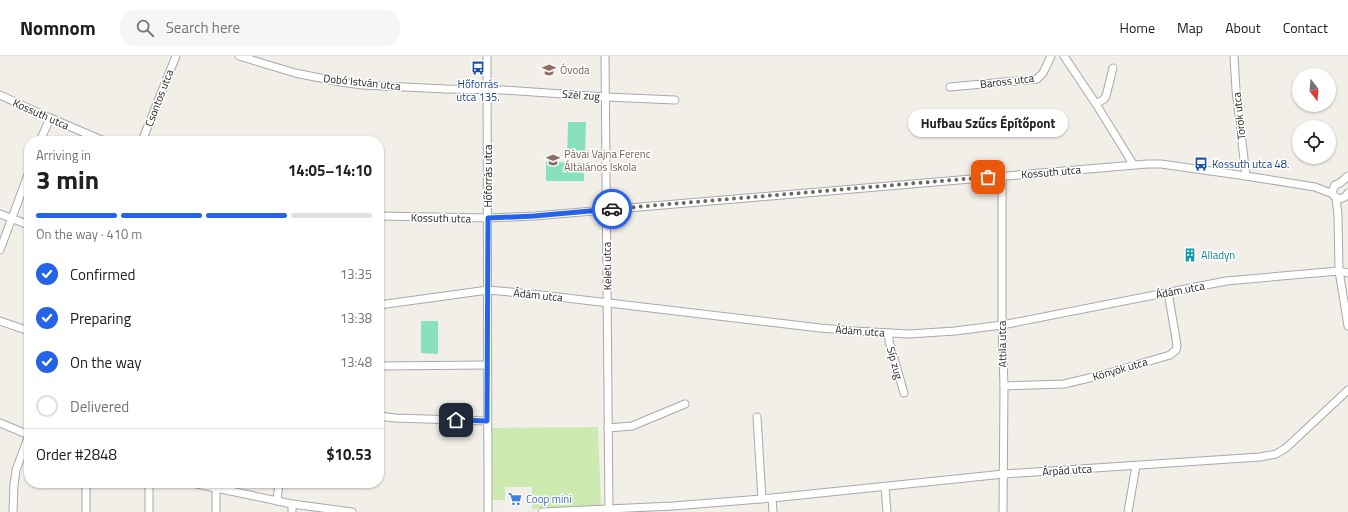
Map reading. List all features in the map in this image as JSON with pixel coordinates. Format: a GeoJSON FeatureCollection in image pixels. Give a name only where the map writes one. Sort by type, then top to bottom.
{"type":"FeatureCollection","features":[{"type":"Feature","properties":{"kind":"street","name":"Csontos utca"},"geometry":{"type":"LineString","coordinates":[[144,136],[176,56]]}},
{"type":"Feature","properties":{"kind":"street","name":"Dobó István utca"},"geometry":{"type":"LineString","coordinates":[[239,56],[294,72],[340,82],[362,85],[487,90]]}},
{"type":"Feature","properties":{"kind":"street","name":"Hőforrás utca"},"geometry":{"type":"LineString","coordinates":[[487,56],[488,512]]}},
{"type":"Feature","properties":{"kind":"street","name":"Keleti utca"},"geometry":{"type":"LineString","coordinates":[[605,56],[609,510]]}},
{"type":"Feature","properties":{"kind":"street","name":"Baross utca"},"geometry":{"type":"LineString","coordinates":[[950,88],[1037,79],[1043,73],[1051,56]]}},
{"type":"Feature","properties":{"kind":"street"},"geometry":{"type":"LineString","coordinates":[[1064,56],[1133,164]]}},
{"type":"Feature","properties":{"kind":"street","name":"Török utca"},"geometry":{"type":"LineString","coordinates":[[1234,56],[1236,90],[1246,176]]}},
{"type":"Feature","properties":{"kind":"street"},"geometry":{"type":"LineString","coordinates":[[1096,104],[1106,96],[1113,68]]}},
{"type":"Feature","properties":{"kind":"street","name":"Szél zug"},"geometry":{"type":"LineString","coordinates":[[487,90],[675,100]]}},
{"type":"Feature","properties":{"kind":"street","name":"Kossuth utca"},"geometry":{"type":"LineString","coordinates":[[0,95],[92,136]]}},
{"type":"Feature","properties":{"kind":"street"},"geometry":{"type":"LineString","coordinates":[[42,136],[50,118]]}},
{"type":"Feature","properties":{"kind":"street","name":"Kossuth utca"},"geometry":{"type":"LineString","coordinates":[[384,216],[488,218],[534,216],[1133,164],[1160,164],[1343,191]]}},
{"type":"Feature","properties":{"kind":"street","name":"Attila utca"},"geometry":{"type":"LineString","coordinates":[[1002,176],[1002,324],[1004,386],[1003,512]]}},
{"type":"Feature","properties":{"kind":"street"},"geometry":{"type":"LineString","coordinates":[[1348,176],[1338,215],[1338,271],[1348,326]]}},
{"type":"Feature","properties":{"kind":"street"},"geometry":{"type":"LineString","coordinates":[[0,250],[24,186]]}},
{"type":"Feature","properties":{"kind":"street"},"geometry":{"type":"LineString","coordinates":[[0,214],[24,223]]}},
{"type":"Feature","properties":{"kind":"street","name":"Ádám utca"},"geometry":{"type":"LineString","coordinates":[[384,304],[488,290],[608,302],[820,328],[908,334],[955,331],[1002,324],[1226,281],[1338,271],[1348,273]]}},
{"type":"Feature","properties":{"kind":"street","name":"Könyök utca"},"geometry":{"type":"LineString","coordinates":[[1004,386],[1064,384],[1102,375],[1170,354],[1176,350],[1178,345],[1168,292]]}},
{"type":"Feature","properties":{"kind":"street"},"geometry":{"type":"LineString","coordinates":[[0,321],[24,329]]}},
{"type":"Feature","properties":{"kind":"street","name":"Síp zug"},"geometry":{"type":"LineString","coordinates":[[889,333],[889,341],[904,393]]}},
{"type":"Feature","properties":{"kind":"street"},"geometry":{"type":"LineString","coordinates":[[384,366],[487,365]]}},
{"type":"Feature","properties":{"kind":"street","name":"Árpád utca"},"geometry":{"type":"LineString","coordinates":[[542,512],[674,509],[1004,474],[1260,458],[1276,454],[1286,448],[1348,390]]}},
{"type":"Feature","properties":{"kind":"street"},"geometry":{"type":"LineString","coordinates":[[608,428],[632,426],[686,404]]}},
{"type":"Feature","properties":{"kind":"street"},"geometry":{"type":"LineString","coordinates":[[384,417],[487,421]]}},
{"type":"Feature","properties":{"kind":"street"},"geometry":{"type":"LineString","coordinates":[[757,417],[762,499]]}},
{"type":"Feature","properties":{"kind":"street"},"geometry":{"type":"LineString","coordinates":[[0,423],[24,435]]}},
{"type":"Feature","properties":{"kind":"street"},"geometry":{"type":"LineString","coordinates":[[13,512],[16,470],[24,450]]}},
{"type":"Feature","properties":{"kind":"street"},"geometry":{"type":"LineString","coordinates":[[1128,512],[1136,466]]}},
{"type":"Feature","properties":{"kind":"street"},"geometry":{"type":"LineString","coordinates":[[885,487],[887,512]]}},
{"type":"Feature","properties":{"kind":"street"},"geometry":{"type":"LineString","coordinates":[[86,488],[86,512]]}},
{"type":"Feature","properties":{"kind":"street"},"geometry":{"type":"LineString","coordinates":[[149,488],[149,512]]}},
{"type":"Feature","properties":{"kind":"street"},"geometry":{"type":"LineString","coordinates":[[212,488],[292,504],[352,512]]}},
{"type":"Feature","properties":{"kind":"street"},"geometry":{"type":"LineString","coordinates":[[277,501],[278,488]]}},
{"type":"Feature","properties":{"kind":"street"},"geometry":{"type":"LineString","coordinates":[[216,489],[216,512]]}},
{"type":"Feature","properties":{"kind":"street"},"geometry":{"type":"LineString","coordinates":[[772,498],[773,512]]}},
{"type":"Feature","properties":{"kind":"street"},"geometry":{"type":"LineString","coordinates":[[292,504],[292,512]]}},
{"type":"Feature","properties":{"kind":"green space"},"geometry":{"type":"Polygon","coordinates":[[[568,122],[586,122],[585,158],[567,157],[568,122]]]}},
{"type":"Feature","properties":{"kind":"green space"},"geometry":{"type":"Polygon","coordinates":[[[546,162],[584,163],[584,181],[546,181],[546,162]]]}},
{"type":"Feature","properties":{"kind":"green space"},"geometry":{"type":"Polygon","coordinates":[[[421,321],[438,321],[438,354],[421,353],[421,321]]]}},
{"type":"Feature","properties":{"kind":"green space"},"geometry":{"type":"Polygon","coordinates":[[[598,427],[601,505],[532,509],[532,487],[505,487],[505,500],[491,500],[491,428],[598,427]]]}},
{"type":"Feature","properties":{"kind":"way so far"},"geometry":{"type":"LineString","coordinates":[[612,209],[988,177]]}},
{"type":"Feature","properties":{"kind":"place","name":"Hőforrás utca 135."},"geometry":{"type":"Point","coordinates":[478,68]}},
{"type":"Feature","properties":{"kind":"place","name":"Óvoda"},"geometry":{"type":"Point","coordinates":[549,70]}},
{"type":"Feature","properties":{"kind":"place","name":"Pávai Vajna Ferenc Általános Iskola"},"geometry":{"type":"Point","coordinates":[553,160]}},
{"type":"Feature","properties":{"kind":"place","name":"Kossuth utca 48."},"geometry":{"type":"Point","coordinates":[1201,164]}},
{"type":"Feature","properties":{"kind":"place","name":"Hufbau Szűcs Építőpont"},"geometry":{"type":"Point","coordinates":[988,177]}},
{"type":"Feature","properties":{"kind":"place","name":"Alladyn"},"geometry":{"type":"Point","coordinates":[1190,255]}},
{"type":"Feature","properties":{"kind":"place","name":"Coop mini"},"geometry":{"type":"Point","coordinates":[515,499]}},
{"type":"Feature","properties":{"kind":"route"},"geometry":{"type":"LineString","coordinates":[[456,420],[487,421],[488,218],[534,216],[612,209]]}}]}
